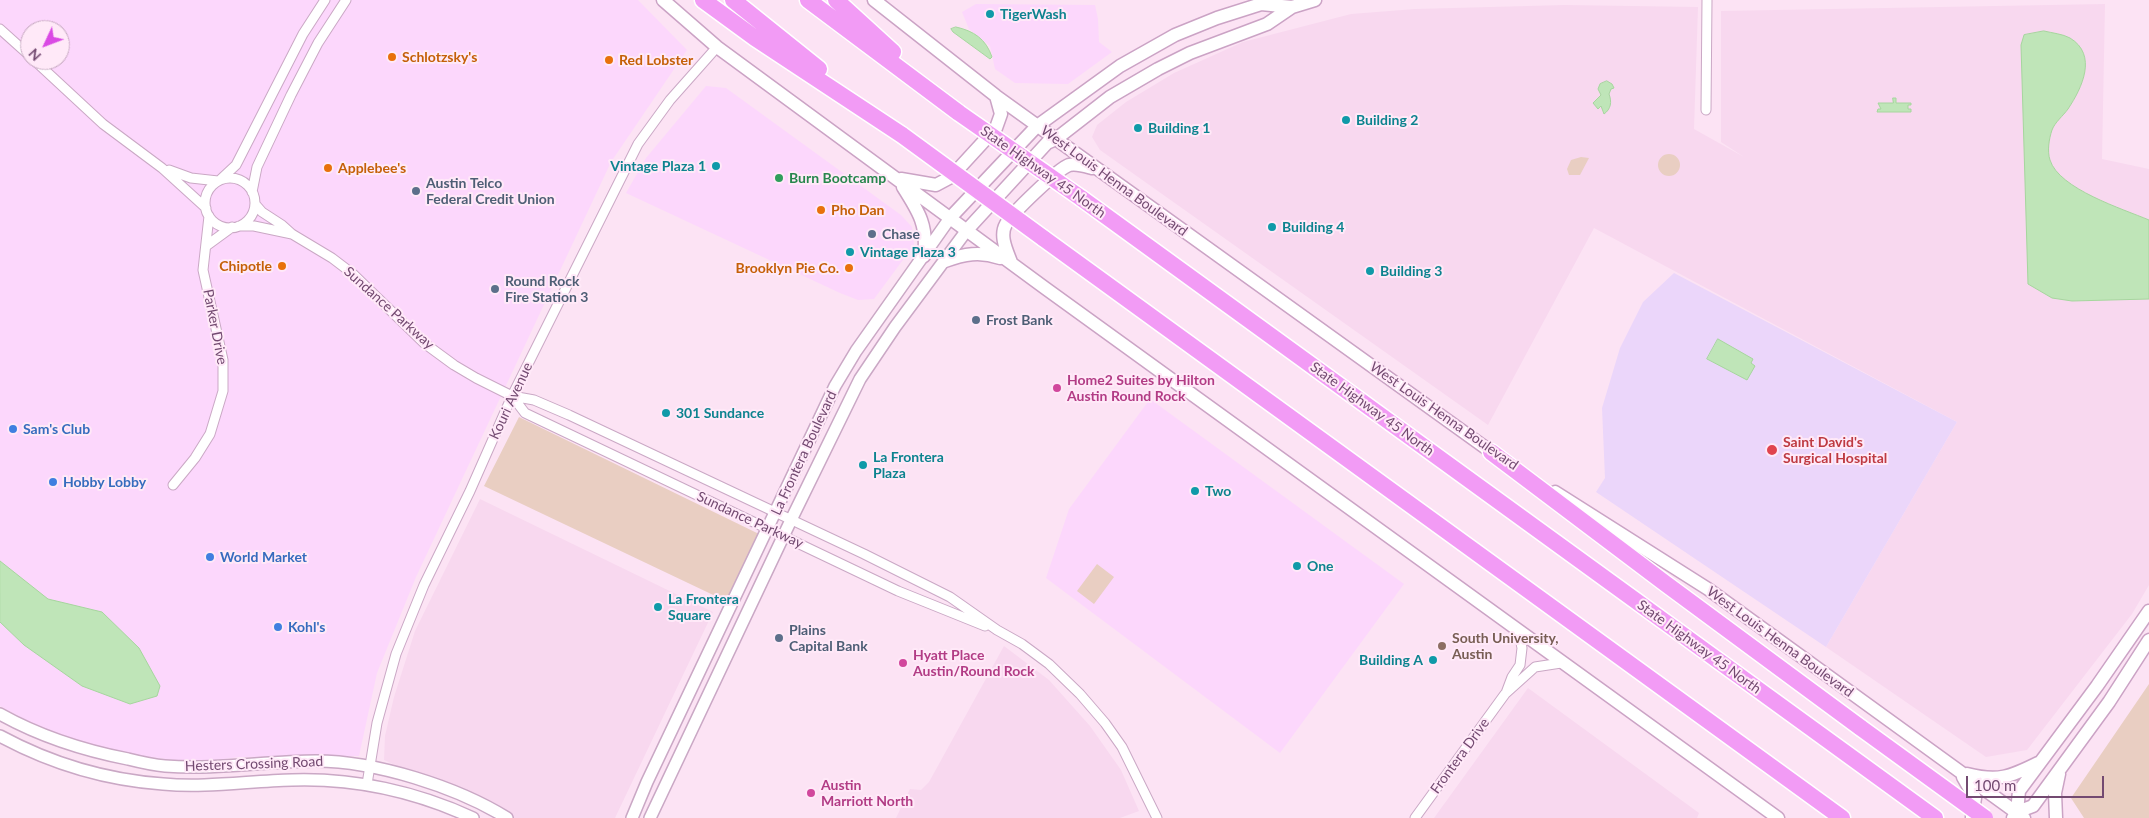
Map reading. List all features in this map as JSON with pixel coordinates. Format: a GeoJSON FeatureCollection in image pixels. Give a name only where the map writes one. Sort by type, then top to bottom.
{"type":"FeatureCollection","features":[{"type":"Feature","properties":{"kind":"highway"},"geometry":{"type":"LineString","coordinates":[[703,0],[755,38],[902,135]]}},
{"type":"Feature","properties":{"kind":"highway"},"geometry":{"type":"LineString","coordinates":[[733,0],[902,135],[1842,818]]}},
{"type":"Feature","properties":{"kind":"highway","name":"State Highway 45 North"},"geometry":{"type":"LineString","coordinates":[[808,0],[1935,818]]}},
{"type":"Feature","properties":{"kind":"highway"},"geometry":{"type":"LineString","coordinates":[[836,0],[960,112]]}},
{"type":"Feature","properties":{"kind":"highway"},"geometry":{"type":"LineString","coordinates":[[1491,452],[1666,584],[1986,818]]}},
{"type":"Feature","properties":{"kind":"highway"},"geometry":{"type":"LineString","coordinates":[[1810,796],[1834,818]]}},
{"type":"Feature","properties":{"kind":"main road"},"geometry":{"type":"LineString","coordinates":[[663,0],[717,46],[950,218],[1519,633],[1778,818]]}},
{"type":"Feature","properties":{"kind":"main road","name":"West Louis Henna Boulevard"},"geometry":{"type":"LineString","coordinates":[[874,0],[996,96],[1491,452],[1708,589],[2018,816]]}},
{"type":"Feature","properties":{"kind":"main road"},"geometry":{"type":"LineString","coordinates":[[1292,7],[1315,0]]}},
{"type":"Feature","properties":{"kind":"main road","name":"La Frontera Boulevard"},"geometry":{"type":"LineString","coordinates":[[950,218],[1037,126],[1120,66],[1162,42],[1217,18],[1261,4],[1292,7]]}},
{"type":"Feature","properties":{"kind":"main road","name":"La Frontera Boulevard"},"geometry":{"type":"LineString","coordinates":[[967,230],[1047,143],[1056,139],[1110,96],[1173,61],[1267,24],[1292,7]]}},
{"type":"Feature","properties":{"kind":"main road"},"geometry":{"type":"LineString","coordinates":[[1162,42],[1173,61]]}},
{"type":"Feature","properties":{"kind":"main road"},"geometry":{"type":"LineString","coordinates":[[898,178],[936,185],[951,177],[996,128],[1001,114],[996,96]]}},
{"type":"Feature","properties":{"kind":"main road"},"geometry":{"type":"LineString","coordinates":[[1011,262],[1004,240],[1006,224],[1054,174],[1075,164],[1096,168]]}},
{"type":"Feature","properties":{"kind":"main road"},"geometry":{"type":"LineString","coordinates":[[898,178],[918,210],[924,226],[926,240],[924,256]]}},
{"type":"Feature","properties":{"kind":"main road"},"geometry":{"type":"LineString","coordinates":[[945,261],[969,254],[982,253],[1011,262]]}},
{"type":"Feature","properties":{"kind":"main road"},"geometry":{"type":"LineString","coordinates":[[2018,816],[2019,791],[2097,686],[2149,611]]}},
{"type":"Feature","properties":{"kind":"main road"},"geometry":{"type":"LineString","coordinates":[[2018,816],[2033,806],[2060,770],[2109,702],[2149,640]]}},
{"type":"Feature","properties":{"kind":"main road"},"geometry":{"type":"LineString","coordinates":[[1961,773],[1987,779],[2001,778],[2038,763]]}},
{"type":"Feature","properties":{"kind":"main road"},"geometry":{"type":"LineString","coordinates":[[2056,818],[2055,793],[2060,770]]}},
{"type":"Feature","properties":{"kind":"main road"},"geometry":{"type":"LineString","coordinates":[[1961,773],[1974,798],[1972,818]]}},
{"type":"Feature","properties":{"kind":"street"},"geometry":{"type":"LineString","coordinates":[[207,212],[207,192],[236,165],[303,34],[325,0]]}},
{"type":"Feature","properties":{"kind":"street"},"geometry":{"type":"LineString","coordinates":[[252,192],[257,167],[291,95],[318,43],[346,0]]}},
{"type":"Feature","properties":{"kind":"street"},"geometry":{"type":"LineString","coordinates":[[1706,110],[1707,0]]}},
{"type":"Feature","properties":{"kind":"street"},"geometry":{"type":"LineString","coordinates":[[0,29],[20,47]]}},
{"type":"Feature","properties":{"kind":"street","name":"Kouri Avenue"},"geometry":{"type":"LineString","coordinates":[[367,784],[377,723],[396,654],[424,585],[470,491],[512,396],[638,144],[670,100],[717,46]]}},
{"type":"Feature","properties":{"kind":"street"},"geometry":{"type":"LineString","coordinates":[[45,70],[103,124],[162,168],[215,222],[223,226],[235,227]]}},
{"type":"Feature","properties":{"kind":"street"},"geometry":{"type":"LineString","coordinates":[[276,87],[291,95]]}},
{"type":"Feature","properties":{"kind":"street"},"geometry":{"type":"LineString","coordinates":[[162,168],[191,178],[220,180],[238,178],[252,192],[255,204],[250,217],[206,246]]}},
{"type":"Feature","properties":{"kind":"street","name":"Sundance Parkway"},"geometry":{"type":"LineString","coordinates":[[255,204],[262,212],[292,234],[332,258],[354,274],[424,343],[476,378],[512,396],[534,400],[569,415],[776,512],[950,597],[997,630],[1022,644],[1048,664],[1080,694],[1105,723],[1122,747],[1157,818]]}},
{"type":"Feature","properties":{"kind":"street","name":"Parker Drive"},"geometry":{"type":"LineString","coordinates":[[172,485],[195,458],[210,434],[223,391],[223,360],[202,261],[206,246],[207,212]]}},
{"type":"Feature","properties":{"kind":"street","name":"La Frontera Boulevard"},"geometry":{"type":"LineString","coordinates":[[632,818],[647,782],[844,370],[950,218]]}},
{"type":"Feature","properties":{"kind":"street","name":"Sundance Parkway"},"geometry":{"type":"LineString","coordinates":[[235,227],[254,226],[292,234]]}},
{"type":"Feature","properties":{"kind":"street","name":"La Frontera Boulevard"},"geometry":{"type":"LineString","coordinates":[[650,818],[783,536],[865,372],[895,327],[967,230]]}},
{"type":"Feature","properties":{"kind":"street","name":"Sundance Parkway"},"geometry":{"type":"LineString","coordinates":[[512,396],[525,413],[898,591],[997,630]]}},
{"type":"Feature","properties":{"kind":"street"},"geometry":{"type":"LineString","coordinates":[[1506,694],[1512,677],[1520,665],[1522,648],[1519,633]]}},
{"type":"Feature","properties":{"kind":"street"},"geometry":{"type":"LineString","coordinates":[[1506,694],[1535,667],[1561,663]]}},
{"type":"Feature","properties":{"kind":"street","name":"Frontera Drive"},"geometry":{"type":"LineString","coordinates":[[1415,818],[1506,694]]}},
{"type":"Feature","properties":{"kind":"street","name":"Hesters Crossing Road"},"geometry":{"type":"LineString","coordinates":[[0,714],[26,729],[87,751],[164,766],[220,768],[316,761],[349,763],[431,783],[466,797],[507,818]]}},
{"type":"Feature","properties":{"kind":"street","name":"Hesters Crossing Road"},"geometry":{"type":"LineString","coordinates":[[0,736],[21,748],[77,768],[138,782],[199,786],[292,780],[328,780],[367,784],[427,799],[473,818]]}},
{"type":"Feature","properties":{"kind":"shaded area"},"geometry":{"type":"Polygon","coordinates":[[[0,0],[638,0],[687,50],[611,162],[416,577],[377,673],[359,756],[239,757],[208,761],[173,760],[137,755],[88,744],[33,724],[0,706],[0,0]]]}},
{"type":"Feature","properties":{"kind":"shaded area"},"geometry":{"type":"Polygon","coordinates":[[[976,4],[1095,5],[1099,42],[1112,52],[1068,84],[1015,83],[995,69],[990,46],[969,29],[962,12],[976,4]]]}},
{"type":"Feature","properties":{"kind":"shaded area"},"geometry":{"type":"Polygon","coordinates":[[[2105,4],[2102,159],[2149,169],[2149,585],[2132,614],[2027,750],[1986,757],[1826,647],[1957,422],[1594,228],[1488,425],[1100,150],[1092,137],[1097,125],[1126,102],[1174,73],[1243,42],[1351,14],[1415,9],[1565,5],[1698,7],[1694,129],[1744,157],[1721,142],[1721,11],[2105,4]]]}},
{"type":"Feature","properties":{"kind":"shaded area"},"geometry":{"type":"Polygon","coordinates":[[[956,27],[979,37],[986,45],[992,57],[990,59],[953,32],[951,29],[956,27]]]}},
{"type":"Feature","properties":{"kind":"shaded area"},"geometry":{"type":"Polygon","coordinates":[[[2044,31],[2070,38],[2079,45],[2085,62],[2085,72],[2078,91],[2068,109],[2052,130],[2049,145],[2050,160],[2056,170],[2078,189],[2149,220],[2149,299],[2072,301],[2052,298],[2028,284],[2021,45],[2024,35],[2044,31]]]}},
{"type":"Feature","properties":{"kind":"shaded area"},"geometry":{"type":"Polygon","coordinates":[[[1607,81],[1614,88],[1611,89],[1609,94],[1611,103],[1604,114],[1601,106],[1598,109],[1593,103],[1601,95],[1598,89],[1600,84],[1607,81]]]}},
{"type":"Feature","properties":{"kind":"shaded area"},"geometry":{"type":"Polygon","coordinates":[[[706,86],[726,88],[901,215],[912,227],[914,245],[874,299],[858,300],[840,293],[626,193],[646,158],[706,86]]]}},
{"type":"Feature","properties":{"kind":"shaded area"},"geometry":{"type":"Polygon","coordinates":[[[1893,98],[1896,98],[1896,103],[1911,103],[1911,105],[1908,105],[1908,109],[1911,109],[1911,112],[1877,112],[1878,109],[1881,109],[1878,103],[1893,103],[1893,98]]]}},
{"type":"Feature","properties":{"kind":"shaded area"},"geometry":{"type":"Polygon","coordinates":[[[1669,154],[1677,157],[1680,165],[1677,173],[1669,176],[1661,173],[1658,165],[1661,157],[1669,154]]]}},
{"type":"Feature","properties":{"kind":"shaded area"},"geometry":{"type":"Polygon","coordinates":[[[1581,157],[1589,158],[1580,175],[1569,175],[1567,169],[1571,160],[1581,157]]]}},
{"type":"Feature","properties":{"kind":"shaded area","name":"Saint David's Surgical Hospital"},"geometry":{"type":"Polygon","coordinates":[[[1674,273],[1957,422],[1826,647],[1596,492],[1605,478],[1602,408],[1620,348],[1643,302],[1674,273]]]}},
{"type":"Feature","properties":{"kind":"shaded area"},"geometry":{"type":"Polygon","coordinates":[[[1718,339],[1753,359],[1751,363],[1755,366],[1747,380],[1707,359],[1718,339]]]}},
{"type":"Feature","properties":{"kind":"shaded area"},"geometry":{"type":"Polygon","coordinates":[[[1150,399],[1404,584],[1280,753],[1046,578],[1069,509],[1150,399]]]}},
{"type":"Feature","properties":{"kind":"shaded area"},"geometry":{"type":"Polygon","coordinates":[[[519,417],[759,534],[728,602],[484,486],[519,417]]]}},
{"type":"Feature","properties":{"kind":"shaded area","name":"La Frontera Square"},"geometry":{"type":"Polygon","coordinates":[[[480,499],[713,612],[615,818],[510,818],[384,760],[385,736],[394,697],[415,631],[480,499]]]}},
{"type":"Feature","properties":{"kind":"shaded area"},"geometry":{"type":"Polygon","coordinates":[[[0,561],[48,599],[102,612],[139,648],[160,686],[157,696],[130,704],[82,686],[24,645],[0,622],[0,561]]]}},
{"type":"Feature","properties":{"kind":"shaded area"},"geometry":{"type":"Polygon","coordinates":[[[1097,564],[1114,577],[1094,604],[1077,591],[1097,564]]]}},
{"type":"Feature","properties":{"kind":"shaded area"},"geometry":{"type":"Polygon","coordinates":[[[1004,646],[1049,680],[1090,726],[1121,770],[1139,811],[1120,818],[896,818],[910,789],[921,790],[929,782],[1004,646]]]}},
{"type":"Feature","properties":{"kind":"shaded area"},"geometry":{"type":"Polygon","coordinates":[[[2149,684],[2149,818],[2084,818],[2071,798],[2149,684]]]}},
{"type":"Feature","properties":{"kind":"shaded area"},"geometry":{"type":"Polygon","coordinates":[[[1528,688],[1699,813],[1697,818],[1434,818],[1528,688]]]}},
{"type":"Feature","properties":{"kind":"place","name":"TigerWash"},"geometry":{"type":"Point","coordinates":[990,14]}},
{"type":"Feature","properties":{"kind":"place","name":"Schlotzsky's"},"geometry":{"type":"Point","coordinates":[392,57]}},
{"type":"Feature","properties":{"kind":"place","name":"Red Lobster"},"geometry":{"type":"Point","coordinates":[609,60]}},
{"type":"Feature","properties":{"kind":"place","name":"Building 2"},"geometry":{"type":"Point","coordinates":[1346,120]}},
{"type":"Feature","properties":{"kind":"place","name":"Building 1"},"geometry":{"type":"Point","coordinates":[1138,128]}},
{"type":"Feature","properties":{"kind":"place","name":"Vintage Plaza 1"},"geometry":{"type":"Point","coordinates":[716,166]}},
{"type":"Feature","properties":{"kind":"place","name":"Applebee's"},"geometry":{"type":"Point","coordinates":[328,168]}},
{"type":"Feature","properties":{"kind":"place","name":"Burn Bootcamp"},"geometry":{"type":"Point","coordinates":[779,178]}},
{"type":"Feature","properties":{"kind":"place","name":"Austin Telco Federal Credit Union"},"geometry":{"type":"Point","coordinates":[416,191]}},
{"type":"Feature","properties":{"kind":"place","name":"Pho Dan"},"geometry":{"type":"Point","coordinates":[821,210]}},
{"type":"Feature","properties":{"kind":"place","name":"Building 4"},"geometry":{"type":"Point","coordinates":[1272,227]}},
{"type":"Feature","properties":{"kind":"place","name":"Chase"},"geometry":{"type":"Point","coordinates":[872,234]}},
{"type":"Feature","properties":{"kind":"place","name":"Vintage Plaza 3"},"geometry":{"type":"Point","coordinates":[850,252]}},
{"type":"Feature","properties":{"kind":"place","name":"Chipotle"},"geometry":{"type":"Point","coordinates":[282,266]}},
{"type":"Feature","properties":{"kind":"place","name":"Brooklyn Pie Co."},"geometry":{"type":"Point","coordinates":[849,268]}},
{"type":"Feature","properties":{"kind":"place","name":"Building 3"},"geometry":{"type":"Point","coordinates":[1370,271]}},
{"type":"Feature","properties":{"kind":"place","name":"Round Rock Fire Station 3"},"geometry":{"type":"Point","coordinates":[495,289]}},
{"type":"Feature","properties":{"kind":"place","name":"Frost Bank"},"geometry":{"type":"Point","coordinates":[976,320]}},
{"type":"Feature","properties":{"kind":"place","name":"Home2 Suites by Hilton Austin Round Rock"},"geometry":{"type":"Point","coordinates":[1057,388]}},
{"type":"Feature","properties":{"kind":"place","name":"301 Sundance"},"geometry":{"type":"Point","coordinates":[666,413]}},
{"type":"Feature","properties":{"kind":"place","name":"Sam's Club"},"geometry":{"type":"Point","coordinates":[13,429]}},
{"type":"Feature","properties":{"kind":"place","name":"Saint David's Surgical Hospital"},"geometry":{"type":"Point","coordinates":[1772,450]}},
{"type":"Feature","properties":{"kind":"place","name":"La Frontera Plaza"},"geometry":{"type":"Point","coordinates":[863,465]}},
{"type":"Feature","properties":{"kind":"place","name":"Hobby Lobby"},"geometry":{"type":"Point","coordinates":[53,482]}},
{"type":"Feature","properties":{"kind":"place","name":"Two"},"geometry":{"type":"Point","coordinates":[1195,491]}},
{"type":"Feature","properties":{"kind":"place","name":"World Market"},"geometry":{"type":"Point","coordinates":[210,557]}},
{"type":"Feature","properties":{"kind":"place","name":"One"},"geometry":{"type":"Point","coordinates":[1297,566]}},
{"type":"Feature","properties":{"kind":"place","name":"La Frontera Square"},"geometry":{"type":"Point","coordinates":[658,607]}},
{"type":"Feature","properties":{"kind":"place","name":"Kohl's"},"geometry":{"type":"Point","coordinates":[278,627]}},
{"type":"Feature","properties":{"kind":"place","name":"Plains Capital Bank"},"geometry":{"type":"Point","coordinates":[779,638]}},
{"type":"Feature","properties":{"kind":"place","name":"South University, Austin"},"geometry":{"type":"Point","coordinates":[1442,646]}},
{"type":"Feature","properties":{"kind":"place","name":"Building A"},"geometry":{"type":"Point","coordinates":[1433,660]}},
{"type":"Feature","properties":{"kind":"place","name":"Hyatt Place Austin/Round Rock"},"geometry":{"type":"Point","coordinates":[903,663]}},
{"type":"Feature","properties":{"kind":"place","name":"Austin Marriott North"},"geometry":{"type":"Point","coordinates":[811,793]}}]}
